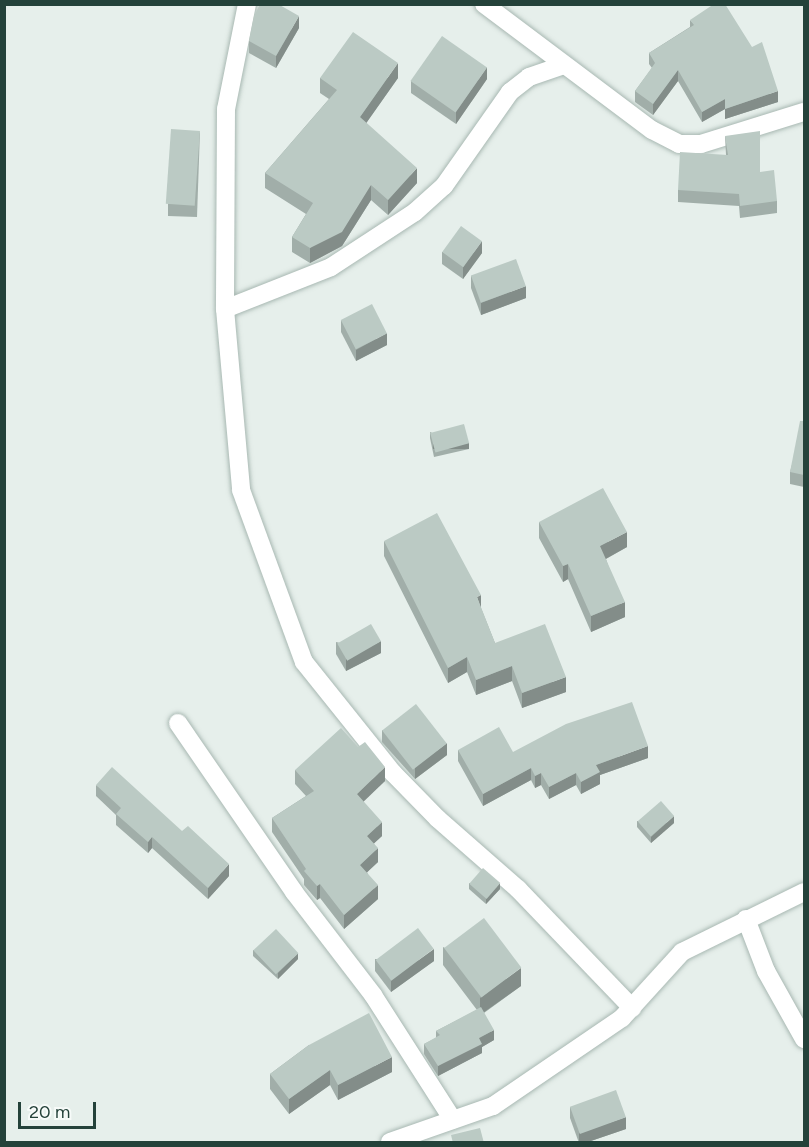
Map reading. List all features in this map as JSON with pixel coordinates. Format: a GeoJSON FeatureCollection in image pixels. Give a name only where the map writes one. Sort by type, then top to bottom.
{"type":"FeatureCollection","features":[{"type":"Feature","properties":{"kind":"street"},"geometry":{"type":"LineString","coordinates":[[247,4],[226,109],[225,309],[241,490],[304,662],[393,773],[438,819],[518,889],[632,1008]]}},
{"type":"Feature","properties":{"kind":"street"},"geometry":{"type":"LineString","coordinates":[[484,4],[652,130],[679,144],[701,144],[804,111]]}},
{"type":"Feature","properties":{"kind":"street"},"geometry":{"type":"LineString","coordinates":[[225,309],[331,267],[416,212],[444,186],[510,92],[529,77],[564,65]]}},
{"type":"Feature","properties":{"kind":"street"},"geometry":{"type":"LineString","coordinates":[[178,723],[294,892],[379,1004],[453,1120]]}},
{"type":"Feature","properties":{"kind":"street"},"geometry":{"type":"LineString","coordinates":[[390,1143],[433,1135],[453,1120],[493,1106],[589,1044],[632,1008],[682,952],[804,892]]}},
{"type":"Feature","properties":{"kind":"street"},"geometry":{"type":"LineString","coordinates":[[746,919],[765,971],[804,1039]]}},
{"type":"Feature","properties":{"kind":"building"},"geometry":{"type":"Polygon","coordinates":[[[260,4],[278,4],[299,16],[276,56],[249,41],[254,16],[260,4]]]}},
{"type":"Feature","properties":{"kind":"building"},"geometry":{"type":"Polygon","coordinates":[[[714,4],[725,4],[752,47],[762,42],[778,91],[725,109],[725,99],[702,112],[678,70],[653,104],[635,91],[655,63],[649,53],[694,25],[690,20],[714,4]]]}},
{"type":"Feature","properties":{"kind":"building"},"geometry":{"type":"Polygon","coordinates":[[[353,32],[398,63],[360,117],[417,168],[388,200],[371,185],[342,232],[310,248],[292,237],[313,203],[265,173],[337,90],[320,78],[353,32]]]}},
{"type":"Feature","properties":{"kind":"building"},"geometry":{"type":"Polygon","coordinates":[[[442,36],[487,68],[456,113],[410,81],[442,36]]]}},
{"type":"Feature","properties":{"kind":"building"},"geometry":{"type":"Polygon","coordinates":[[[171,129],[200,131],[195,206],[166,204],[171,129]]]}},
{"type":"Feature","properties":{"kind":"building"},"geometry":{"type":"Polygon","coordinates":[[[760,131],[760,172],[774,170],[777,201],[740,206],[739,194],[678,190],[680,152],[728,155],[725,136],[760,131]]]}},
{"type":"Feature","properties":{"kind":"building"},"geometry":{"type":"Polygon","coordinates":[[[461,226],[482,241],[463,267],[442,252],[461,226]]]}},
{"type":"Feature","properties":{"kind":"building"},"geometry":{"type":"Polygon","coordinates":[[[516,259],[526,286],[481,303],[471,275],[516,259]]]}},
{"type":"Feature","properties":{"kind":"building"},"geometry":{"type":"Polygon","coordinates":[[[372,304],[387,333],[356,349],[341,320],[372,304]]]}},
{"type":"Feature","properties":{"kind":"building"},"geometry":{"type":"Polygon","coordinates":[[[800,421],[804,421],[804,475],[790,472],[800,421]]]}},
{"type":"Feature","properties":{"kind":"building"},"geometry":{"type":"Polygon","coordinates":[[[464,424],[469,443],[435,452],[430,433],[464,424]]]}},
{"type":"Feature","properties":{"kind":"building"},"geometry":{"type":"Polygon","coordinates":[[[603,488],[627,532],[600,546],[625,602],[591,616],[568,564],[563,566],[539,522],[603,488]]]}},
{"type":"Feature","properties":{"kind":"building"},"geometry":{"type":"Polygon","coordinates":[[[437,513],[481,595],[477,597],[495,643],[545,624],[566,677],[522,693],[512,666],[476,680],[467,657],[448,668],[384,541],[437,513]]]}},
{"type":"Feature","properties":{"kind":"building"},"geometry":{"type":"Polygon","coordinates":[[[371,624],[381,641],[347,661],[337,644],[371,624]]]}},
{"type":"Feature","properties":{"kind":"building"},"geometry":{"type":"Polygon","coordinates":[[[632,702],[648,746],[596,765],[600,772],[581,782],[576,773],[549,787],[541,773],[535,776],[531,768],[483,794],[458,750],[499,727],[513,752],[566,724],[632,702]]]}},
{"type":"Feature","properties":{"kind":"building"},"geometry":{"type":"Polygon","coordinates":[[[416,704],[447,743],[413,770],[382,730],[416,704]]]}},
{"type":"Feature","properties":{"kind":"building"},"geometry":{"type":"Polygon","coordinates":[[[341,728],[358,747],[365,742],[385,767],[357,794],[382,822],[367,836],[378,848],[360,865],[378,885],[344,915],[320,884],[317,886],[304,871],[306,869],[272,818],[314,791],[295,770],[341,728]]]}},
{"type":"Feature","properties":{"kind":"building"},"geometry":{"type":"Polygon","coordinates":[[[112,767],[182,831],[188,826],[229,864],[208,888],[152,837],[148,842],[116,814],[121,808],[96,785],[112,767]]]}},
{"type":"Feature","properties":{"kind":"building"},"geometry":{"type":"Polygon","coordinates":[[[661,801],[674,816],[651,836],[638,821],[661,801]]]}},
{"type":"Feature","properties":{"kind":"building"},"geometry":{"type":"Polygon","coordinates":[[[483,868],[500,883],[487,899],[469,884],[483,868]]]}},
{"type":"Feature","properties":{"kind":"building"},"geometry":{"type":"Polygon","coordinates":[[[484,918],[521,968],[481,998],[444,948],[484,918]]]}},
{"type":"Feature","properties":{"kind":"building"},"geometry":{"type":"Polygon","coordinates":[[[418,928],[434,949],[391,981],[376,960],[418,928]]]}},
{"type":"Feature","properties":{"kind":"building"},"geometry":{"type":"Polygon","coordinates":[[[276,929],[299,953],[276,974],[253,950],[276,929]]]}},
{"type":"Feature","properties":{"kind":"building"},"geometry":{"type":"Polygon","coordinates":[[[481,1007],[494,1030],[479,1038],[482,1044],[438,1066],[424,1044],[440,1035],[436,1031],[481,1007]]]}},
{"type":"Feature","properties":{"kind":"building"},"geometry":{"type":"Polygon","coordinates":[[[369,1013],[392,1057],[338,1085],[330,1070],[289,1099],[270,1074],[309,1045],[369,1013]]]}},
{"type":"Feature","properties":{"kind":"building"},"geometry":{"type":"Polygon","coordinates":[[[616,1090],[626,1117],[580,1134],[570,1107],[616,1090]]]}},
{"type":"Feature","properties":{"kind":"building"},"geometry":{"type":"Polygon","coordinates":[[[480,1128],[484,1143],[453,1143],[451,1135],[480,1128]]]}}]}
